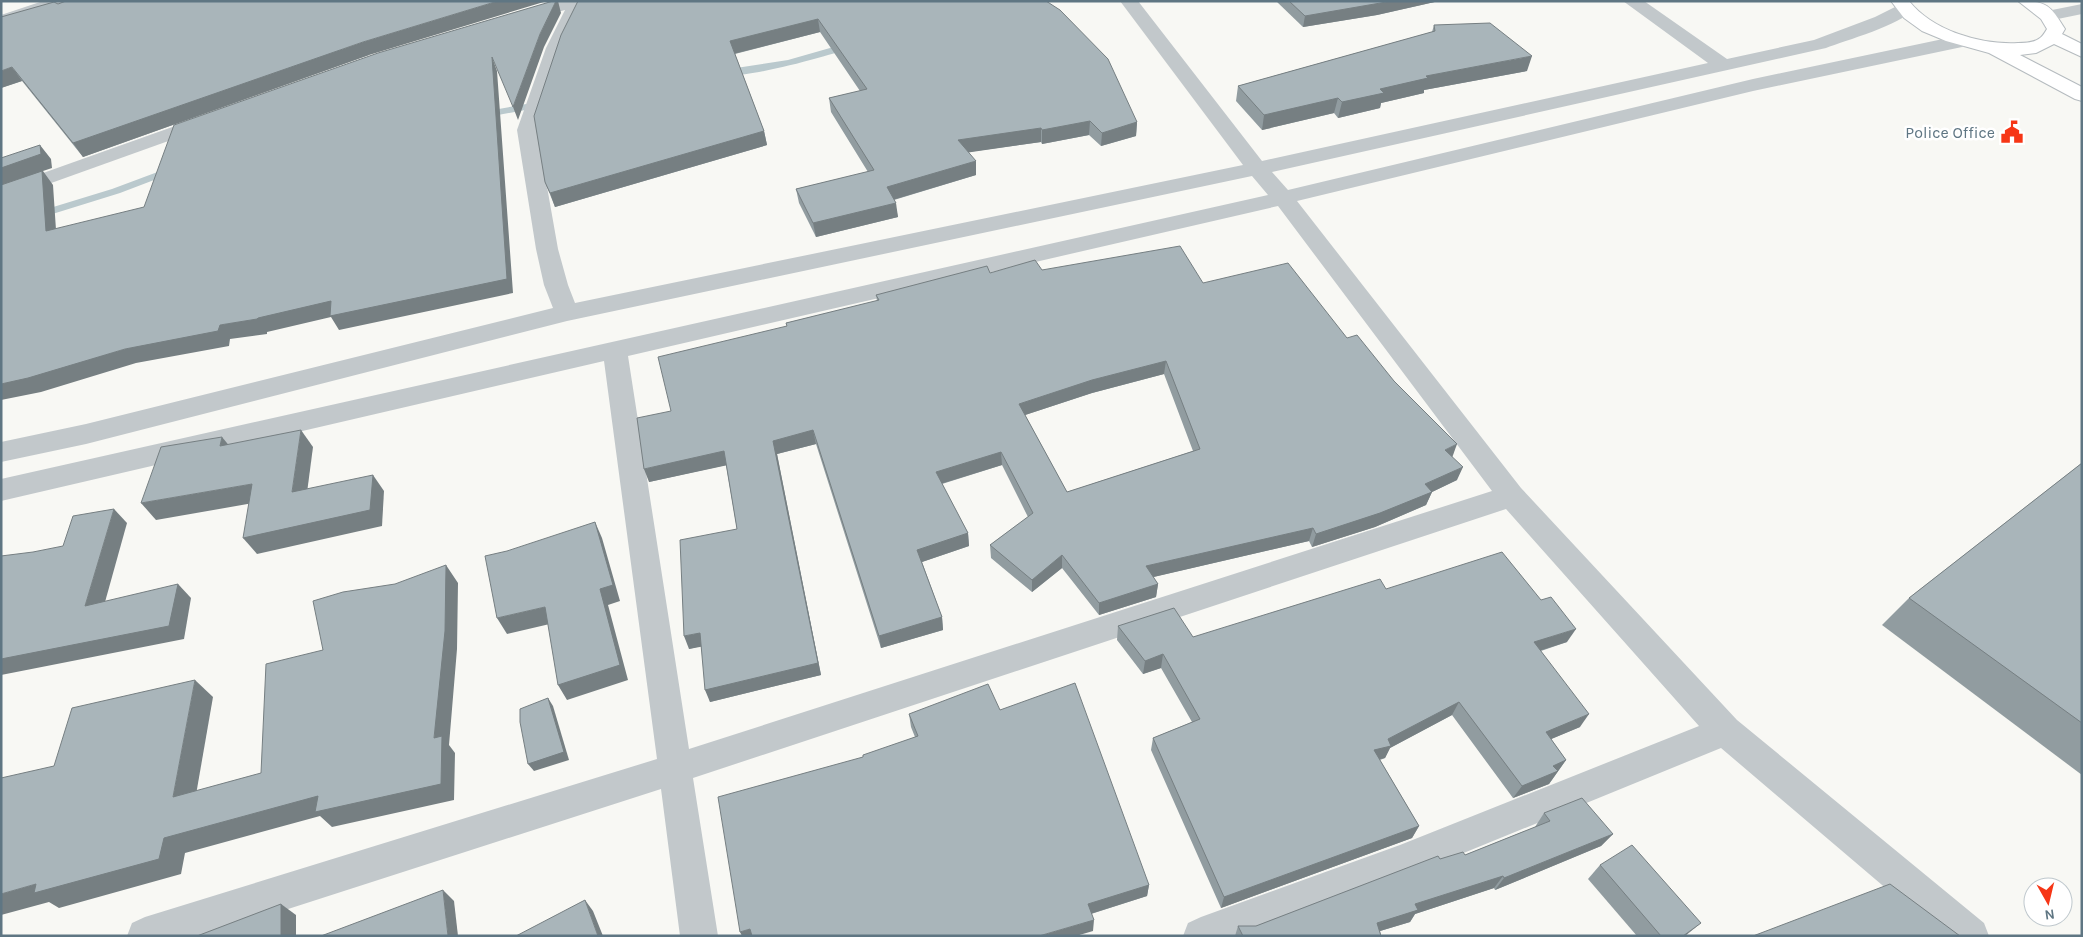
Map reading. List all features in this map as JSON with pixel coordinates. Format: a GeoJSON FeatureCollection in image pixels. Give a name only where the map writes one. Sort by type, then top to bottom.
{"type":"FeatureCollection","features":[{"type":"Feature","properties":{"kind":"main road"},"geometry":{"type":"LineString","coordinates":[[1902,5],[1917,21],[1936,32],[1962,41],[1992,47],[2033,48],[2046,44],[2054,37],[2056,28],[2048,16],[2027,1]]}},
{"type":"Feature","properties":{"kind":"main road"},"geometry":{"type":"LineString","coordinates":[[2054,37],[2082,51]]}},
{"type":"Feature","properties":{"kind":"main road"},"geometry":{"type":"LineString","coordinates":[[1992,47],[2082,95]]}},
{"type":"Feature","properties":{"kind":"street"},"geometry":{"type":"LineString","coordinates":[[1,21],[62,1]]}},
{"type":"Feature","properties":{"kind":"street"},"geometry":{"type":"LineString","coordinates":[[1128,1],[1257,169],[1284,198],[1511,496],[1725,731],[1971,936]]}},
{"type":"Feature","properties":{"kind":"street"},"geometry":{"type":"LineString","coordinates":[[1632,1],[1724,65]]}},
{"type":"Feature","properties":{"kind":"street"},"geometry":{"type":"LineString","coordinates":[[567,313],[556,284],[547,249],[527,130],[555,48],[580,2]]}},
{"type":"Feature","properties":{"kind":"street"},"geometry":{"type":"LineString","coordinates":[[508,21],[580,2]]}},
{"type":"Feature","properties":{"kind":"street"},"geometry":{"type":"LineString","coordinates":[[1,452],[86,434],[567,313],[1257,169],[1819,44],[1881,21],[1902,5]]}},
{"type":"Feature","properties":{"kind":"street"},"geometry":{"type":"LineString","coordinates":[[2048,16],[2082,9]]}},
{"type":"Feature","properties":{"kind":"street"},"geometry":{"type":"LineString","coordinates":[[1,490],[1284,198],[1753,85],[1962,41]]}},
{"type":"Feature","properties":{"kind":"street"},"geometry":{"type":"LineString","coordinates":[[1,195],[226,114]]}},
{"type":"Feature","properties":{"kind":"street"},"geometry":{"type":"LineString","coordinates":[[615,351],[699,936]]}},
{"type":"Feature","properties":{"kind":"street"},"geometry":{"type":"LineString","coordinates":[[145,936],[674,769],[1511,496]]}},
{"type":"Feature","properties":{"kind":"street"},"geometry":{"type":"LineString","coordinates":[[1201,936],[1400,862],[1725,731]]}},
{"type":"Feature","properties":{"kind":"building"},"geometry":{"type":"Polygon","coordinates":[[[66,1],[498,1],[363,42],[73,143],[12,67],[1,71],[1,17],[54,2],[58,4],[66,1]]]}},
{"type":"Feature","properties":{"kind":"building"},"geometry":{"type":"Polygon","coordinates":[[[556,1],[540,34],[513,107],[492,57],[507,279],[330,316],[331,301],[257,319],[220,325],[218,331],[125,349],[28,378],[1,384],[1,185],[42,171],[46,231],[144,207],[174,125],[378,53],[556,1]]]}},
{"type":"Feature","properties":{"kind":"building"},"geometry":{"type":"Polygon","coordinates":[[[578,1],[1046,1],[1060,10],[1108,59],[1137,122],[1102,133],[1090,121],[1042,130],[1041,128],[958,140],[976,161],[887,187],[896,203],[813,223],[796,189],[874,170],[829,98],[867,89],[818,19],[730,41],[764,131],[550,193],[545,182],[534,116],[561,35],[578,1]]]}},
{"type":"Feature","properties":{"kind":"building"},"geometry":{"type":"Polygon","coordinates":[[[1289,1],[1392,1],[1305,16],[1289,1]]]}},
{"type":"Feature","properties":{"kind":"building"},"geometry":{"type":"Polygon","coordinates":[[[1490,23],[1532,56],[1426,76],[1428,78],[1380,89],[1384,93],[1342,102],[1338,98],[1264,115],[1238,86],[1435,31],[1434,25],[1490,23]]]}},
{"type":"Feature","properties":{"kind":"building"},"geometry":{"type":"Polygon","coordinates":[[[40,145],[41,154],[1,168],[1,158],[40,145]]]}},
{"type":"Feature","properties":{"kind":"building"},"geometry":{"type":"Polygon","coordinates":[[[1180,246],[1203,283],[1288,263],[1347,338],[1357,335],[1394,381],[1457,444],[1445,450],[1463,467],[1425,484],[1432,492],[1380,513],[1316,534],[1313,528],[1146,566],[1158,584],[1099,603],[1062,555],[1032,580],[990,545],[1033,513],[1001,452],[936,472],[968,533],[917,550],[942,617],[879,636],[813,430],[773,441],[818,663],[705,690],[700,633],[684,636],[680,540],[737,529],[724,451],[644,469],[637,418],[671,411],[658,357],[787,326],[786,323],[879,300],[876,295],[987,266],[990,273],[1035,260],[1042,270],[1180,246]],[[1166,361],[1092,380],[1019,404],[1067,492],[1200,449],[1166,361]]]}},
{"type":"Feature","properties":{"kind":"building"},"geometry":{"type":"Polygon","coordinates":[[[301,430],[292,492],[373,475],[370,510],[243,538],[252,484],[141,503],[161,447],[222,437],[220,446],[301,430]]]}},
{"type":"Feature","properties":{"kind":"building"},"geometry":{"type":"Polygon","coordinates":[[[2082,463],[2082,723],[1909,598],[2082,463]]]}},
{"type":"Feature","properties":{"kind":"building"},"geometry":{"type":"Polygon","coordinates":[[[114,509],[85,606],[178,584],[169,626],[1,659],[1,556],[63,546],[73,516],[114,509]]]}},
{"type":"Feature","properties":{"kind":"building"},"geometry":{"type":"Polygon","coordinates":[[[595,522],[613,585],[600,589],[620,665],[558,685],[545,607],[497,618],[485,556],[507,551],[595,522]]]}},
{"type":"Feature","properties":{"kind":"building"},"geometry":{"type":"Polygon","coordinates":[[[1502,552],[1541,600],[1551,597],[1576,629],[1534,642],[1589,714],[1546,732],[1566,760],[1553,766],[1558,771],[1522,786],[1459,702],[1388,739],[1391,746],[1374,750],[1419,826],[1224,897],[1153,738],[1200,719],[1163,654],[1145,661],[1118,626],[1174,608],[1193,637],[1380,579],[1386,589],[1502,552]]]}},
{"type":"Feature","properties":{"kind":"building"},"geometry":{"type":"Polygon","coordinates":[[[446,565],[445,631],[434,738],[442,736],[441,784],[315,812],[318,796],[164,838],[159,859],[34,893],[36,884],[1,894],[1,778],[54,766],[72,708],[195,680],[173,797],[261,773],[266,664],[323,650],[313,601],[343,592],[395,584],[446,565]]]}},
{"type":"Feature","properties":{"kind":"building"},"geometry":{"type":"Polygon","coordinates":[[[1075,683],[1149,885],[1088,904],[1094,920],[1039,936],[752,936],[750,929],[740,932],[718,797],[863,757],[863,755],[918,736],[909,714],[988,684],[1000,710],[1075,683]]]}},
{"type":"Feature","properties":{"kind":"building"},"geometry":{"type":"Polygon","coordinates":[[[548,698],[564,752],[528,764],[520,722],[520,709],[548,698]]]}},
{"type":"Feature","properties":{"kind":"building"},"geometry":{"type":"Polygon","coordinates":[[[1582,798],[1613,834],[1504,878],[1503,876],[1415,904],[1418,910],[1377,923],[1381,936],[1243,936],[1238,926],[1256,926],[1438,856],[1440,859],[1463,852],[1465,855],[1550,821],[1544,813],[1582,798]]]}},
{"type":"Feature","properties":{"kind":"building"},"geometry":{"type":"Polygon","coordinates":[[[1632,845],[1701,923],[1683,936],[1661,936],[1600,865],[1632,845]]]}},
{"type":"Feature","properties":{"kind":"building"},"geometry":{"type":"Polygon","coordinates":[[[1890,884],[1960,936],[1753,936],[1890,884]]]}},
{"type":"Feature","properties":{"kind":"building"},"geometry":{"type":"Polygon","coordinates":[[[443,890],[448,936],[321,936],[443,890]]]}},
{"type":"Feature","properties":{"kind":"building"},"geometry":{"type":"Polygon","coordinates":[[[585,900],[598,936],[516,936],[585,900]]]}},
{"type":"Feature","properties":{"kind":"building"},"geometry":{"type":"Polygon","coordinates":[[[281,904],[281,936],[197,936],[281,904]]]}},
{"type":"Feature","properties":{"kind":"waterway"},"geometry":{"type":"LineString","coordinates":[[723,73],[788,63],[851,45]]}},
{"type":"Feature","properties":{"kind":"waterway"},"geometry":{"type":"LineString","coordinates":[[482,115],[532,106]]}},
{"type":"Feature","properties":{"kind":"waterway"},"geometry":{"type":"LineString","coordinates":[[1,227],[116,191],[171,170]]}},
{"type":"Feature","properties":{"kind":"place","name":"Police Office"},"geometry":{"type":"Point","coordinates":[2012,132]}}]}
